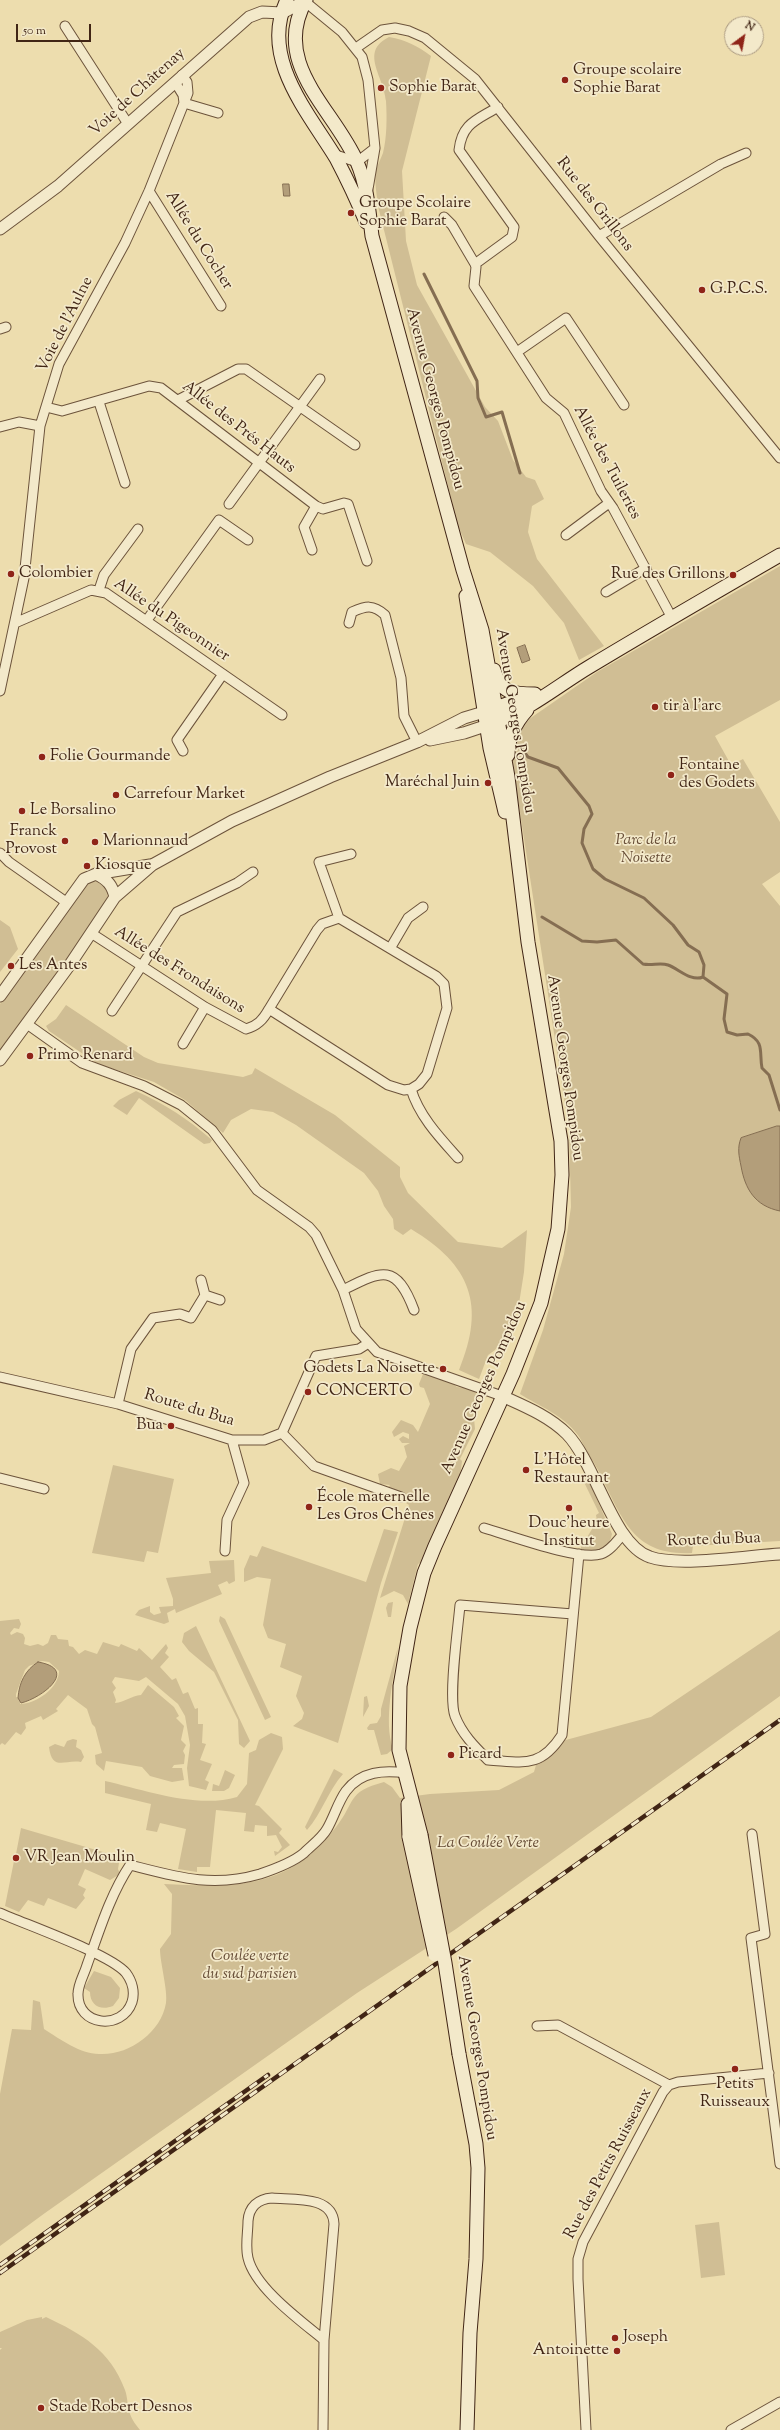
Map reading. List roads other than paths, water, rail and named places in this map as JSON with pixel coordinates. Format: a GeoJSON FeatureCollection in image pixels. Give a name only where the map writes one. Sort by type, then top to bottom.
{"type":"FeatureCollection","features":[{"type":"Feature","properties":{"kind":"main road","name":"Avenue Georges Pompidou"},"geometry":{"type":"LineString","coordinates":[[287,0],[282,13],[278,38],[284,66],[297,97],[343,171],[372,236]]}},
{"type":"Feature","properties":{"kind":"main road","name":"Avenue Georges Pompidou"},"geometry":{"type":"LineString","coordinates":[[305,0],[296,30],[297,53],[303,74],[357,162],[367,195],[372,236],[463,570],[482,630],[491,717],[508,777],[528,942],[561,1141],[562,1175],[558,1229],[541,1304],[526,1346],[451,1508],[424,1573],[410,1628],[406,1664],[408,1702],[406,1773],[415,1836],[445,1963],[455,2054],[476,2144],[478,2168],[476,2259],[466,2398],[467,2430]]}},
{"type":"Feature","properties":{"kind":"main road"},"geometry":{"type":"LineString","coordinates":[[491,717],[538,697],[780,555]]}},
{"type":"Feature","properties":{"kind":"main road","name":"Avenue Georges Pompidou"},"geometry":{"type":"LineString","coordinates":[[463,570],[520,880]]}},
{"type":"Feature","properties":{"kind":"main road"},"geometry":{"type":"LineString","coordinates":[[482,630],[498,682],[504,688],[516,694],[538,697]]}},
{"type":"Feature","properties":{"kind":"main road"},"geometry":{"type":"LineString","coordinates":[[508,777],[508,745],[510,735],[514,726],[538,697]]}},
{"type":"Feature","properties":{"kind":"main road","name":"Avenue Georges Pompidou"},"geometry":{"type":"LineString","coordinates":[[459,2430],[466,2398]]}},
{"type":"Feature","properties":{"kind":"street"},"geometry":{"type":"LineString","coordinates":[[282,13],[305,0],[342,32],[362,57],[368,80],[375,148],[367,195]]}},
{"type":"Feature","properties":{"kind":"street","name":"Voie de Châtenay"},"geometry":{"type":"LineString","coordinates":[[0,229],[58,186],[249,17],[262,12],[282,13]]}},
{"type":"Feature","properties":{"kind":"street"},"geometry":{"type":"LineString","coordinates":[[65,26],[128,124]]}},
{"type":"Feature","properties":{"kind":"street","name":"Rue des Grillons"},"geometry":{"type":"LineString","coordinates":[[356,48],[382,30],[395,28],[409,31],[425,38],[460,65],[498,107],[599,236],[780,458]]}},
{"type":"Feature","properties":{"kind":"street","name":"Voie de l'Aulne"},"geometry":{"type":"LineString","coordinates":[[0,691],[24,578],[40,426],[60,364],[125,243],[149,191],[184,103],[188,88],[178,79]]}},
{"type":"Feature","properties":{"kind":"street"},"geometry":{"type":"LineString","coordinates":[[184,103],[218,113]]}},
{"type":"Feature","properties":{"kind":"street"},"geometry":{"type":"LineString","coordinates":[[444,217],[452,225],[475,264],[512,237],[514,227],[459,150],[460,137],[465,128],[498,107]]}},
{"type":"Feature","properties":{"kind":"street"},"geometry":{"type":"LineString","coordinates":[[333,154],[357,162],[375,148]]}},
{"type":"Feature","properties":{"kind":"street"},"geometry":{"type":"LineString","coordinates":[[599,236],[721,164],[746,153]]}},
{"type":"Feature","properties":{"kind":"street","name":"Allée du Cocher"},"geometry":{"type":"LineString","coordinates":[[149,191],[221,306]]}},
{"type":"Feature","properties":{"kind":"street","name":"Allée des Tuileries"},"geometry":{"type":"LineString","coordinates":[[475,264],[474,286],[546,398],[564,413],[601,491],[646,568],[672,618]]}},
{"type":"Feature","properties":{"kind":"street"},"geometry":{"type":"LineString","coordinates":[[517,352],[566,318],[624,405]]}},
{"type":"Feature","properties":{"kind":"street"},"geometry":{"type":"LineString","coordinates":[[178,400],[238,369],[246,369],[355,445]]}},
{"type":"Feature","properties":{"kind":"street"},"geometry":{"type":"LineString","coordinates":[[229,504],[320,379]]}},
{"type":"Feature","properties":{"kind":"street","name":"Allée des Prés Hauts"},"geometry":{"type":"LineString","coordinates":[[46,407],[62,411],[99,402],[149,386],[161,388],[258,464],[316,506]]}},
{"type":"Feature","properties":{"kind":"street"},"geometry":{"type":"LineString","coordinates":[[99,402],[125,483]]}},
{"type":"Feature","properties":{"kind":"street"},"geometry":{"type":"LineString","coordinates":[[0,427],[19,422],[40,426]]}},
{"type":"Feature","properties":{"kind":"street"},"geometry":{"type":"LineString","coordinates":[[312,550],[304,527],[316,506],[323,509],[344,503],[351,506],[367,561]]}},
{"type":"Feature","properties":{"kind":"street"},"geometry":{"type":"LineString","coordinates":[[566,535],[609,503]]}},
{"type":"Feature","properties":{"kind":"street"},"geometry":{"type":"LineString","coordinates":[[147,620],[219,520],[248,540]]}},
{"type":"Feature","properties":{"kind":"street"},"geometry":{"type":"LineString","coordinates":[[99,590],[104,575],[138,529]]}},
{"type":"Feature","properties":{"kind":"street"},"geometry":{"type":"LineString","coordinates":[[606,592],[646,568]]}},
{"type":"Feature","properties":{"kind":"street","name":"Allée du Pigeonnier"},"geometry":{"type":"LineString","coordinates":[[15,623],[91,590],[99,590],[147,620],[282,715]]}},
{"type":"Feature","properties":{"kind":"street"},"geometry":{"type":"LineString","coordinates":[[350,623],[352,612],[369,606],[378,608],[386,615],[401,678],[404,716],[417,742]]}},
{"type":"Feature","properties":{"kind":"street"},"geometry":{"type":"LineString","coordinates":[[183,751],[177,740],[223,674]]}},
{"type":"Feature","properties":{"kind":"street"},"geometry":{"type":"LineString","coordinates":[[0,1060],[27,1024],[114,898],[152,865],[239,818],[330,777],[417,742],[464,733],[491,717]]}},
{"type":"Feature","properties":{"kind":"street"},"geometry":{"type":"LineString","coordinates":[[0,854],[66,902]]}},
{"type":"Feature","properties":{"kind":"street"},"geometry":{"type":"LineString","coordinates":[[351,854],[319,862],[339,918],[390,947],[436,976],[444,984],[447,1008],[427,1074],[419,1084],[411,1089],[415,1102],[439,1137],[458,1158]]}},
{"type":"Feature","properties":{"kind":"street"},"geometry":{"type":"LineString","coordinates":[[0,996],[79,883],[96,874],[152,865]]}},
{"type":"Feature","properties":{"kind":"street"},"geometry":{"type":"LineString","coordinates":[[112,1011],[177,912],[237,883],[253,872]]}},
{"type":"Feature","properties":{"kind":"street"},"geometry":{"type":"LineString","coordinates":[[96,874],[104,878],[112,886],[114,898]]}},
{"type":"Feature","properties":{"kind":"street"},"geometry":{"type":"LineString","coordinates":[[390,947],[408,918],[423,907]]}},
{"type":"Feature","properties":{"kind":"street","name":"Allée des Frondaisons"},"geometry":{"type":"LineString","coordinates":[[91,933],[205,1007],[246,1028],[254,1026],[260,1022],[322,924],[339,918]]}},
{"type":"Feature","properties":{"kind":"street"},"geometry":{"type":"LineString","coordinates":[[183,1044],[205,1007]]}},
{"type":"Feature","properties":{"kind":"street","name":"Allée des Frondaisons"},"geometry":{"type":"LineString","coordinates":[[269,1009],[388,1085],[404,1090],[411,1089]]}},
{"type":"Feature","properties":{"kind":"street"},"geometry":{"type":"LineString","coordinates":[[27,1024],[82,1063],[144,1086],[163,1095],[196,1115],[212,1130],[257,1190],[309,1227],[316,1235],[343,1290],[356,1330],[367,1344],[377,1352],[502,1396],[549,1420],[567,1434],[585,1458],[624,1534],[602,1554],[593,1556],[579,1554],[484,1528]]}},
{"type":"Feature","properties":{"kind":"street"},"geometry":{"type":"LineString","coordinates":[[343,1290],[376,1274],[383,1273],[401,1282],[409,1295],[414,1310]]}},
{"type":"Feature","properties":{"kind":"street"},"geometry":{"type":"LineString","coordinates":[[118,1404],[131,1350],[153,1318],[180,1314],[191,1318],[205,1296],[201,1280]]}},
{"type":"Feature","properties":{"kind":"street"},"geometry":{"type":"LineString","coordinates":[[205,1296],[220,1300]]}},
{"type":"Feature","properties":{"kind":"street"},"geometry":{"type":"LineString","coordinates":[[367,1344],[359,1349],[316,1356],[282,1433],[314,1466],[401,1497]]}},
{"type":"Feature","properties":{"kind":"street","name":"Route du Bua"},"geometry":{"type":"LineString","coordinates":[[0,1377],[118,1404],[232,1440],[264,1440],[282,1433]]}},
{"type":"Feature","properties":{"kind":"street"},"geometry":{"type":"LineString","coordinates":[[225,1551],[227,1520],[244,1482],[232,1440]]}},
{"type":"Feature","properties":{"kind":"street"},"geometry":{"type":"LineString","coordinates":[[0,1478],[44,1489]]}},
{"type":"Feature","properties":{"kind":"street","name":"Route du Bua"},"geometry":{"type":"LineString","coordinates":[[624,1534],[633,1546],[650,1557],[663,1560],[697,1560],[780,1554]]}},
{"type":"Feature","properties":{"kind":"street"},"geometry":{"type":"LineString","coordinates":[[573,1614],[460,1605],[454,1682],[454,1714],[467,1739],[488,1760],[533,1762],[555,1746],[562,1735],[579,1554]]}},
{"type":"Feature","properties":{"kind":"street"},"geometry":{"type":"LineString","coordinates":[[0,1913],[91,1952],[125,1972],[132,1987],[130,2007],[117,2019],[105,2022],[94,2019],[84,2012],[78,1994],[91,1952],[123,1876],[130,1865],[184,1879],[220,1882],[242,1879],[276,1869],[303,1854],[326,1830],[346,1791],[362,1778],[374,1772],[406,1773]]}},
{"type":"Feature","properties":{"kind":"street"},"geometry":{"type":"LineString","coordinates":[[752,1834],[765,1934],[751,1938],[780,2164]]}},
{"type":"Feature","properties":{"kind":"street"},"geometry":{"type":"LineString","coordinates":[[538,2026],[558,2025],[669,2085]]}},
{"type":"Feature","properties":{"kind":"street","name":"Rue des Petits Ruisseaux"},"geometry":{"type":"LineString","coordinates":[[586,2430],[578,2279],[580,2250],[663,2092],[669,2085],[678,2082],[768,2072]]}},
{"type":"Feature","properties":{"kind":"street"},"geometry":{"type":"LineString","coordinates":[[323,2430],[324,2340],[334,2224],[333,2215],[328,2208],[316,2202],[272,2198],[262,2200],[254,2206],[249,2215],[246,2251],[252,2271],[261,2283],[324,2340]]}},
{"type":"Feature","properties":{"kind":"street"},"geometry":{"type":"LineString","coordinates":[[732,2430],[780,2402]]}},
{"type":"Feature","properties":{"kind":"waterway"},"geometry":{"type":"LineString","coordinates":[[424,274],[477,381],[478,398],[486,417],[502,412],[520,473]]}},
{"type":"Feature","properties":{"kind":"waterway"},"geometry":{"type":"LineString","coordinates":[[521,748],[528,757],[558,768],[589,806],[592,814],[584,829],[582,843],[593,869],[605,879],[644,898],[673,925],[688,945],[699,952],[704,965],[703,977],[727,994],[724,1019],[727,1032],[737,1035],[748,1034],[757,1041],[760,1048],[762,1068],[769,1075],[780,1110]]}},
{"type":"Feature","properties":{"kind":"waterway"},"geometry":{"type":"LineString","coordinates":[[542,917],[582,941],[597,942],[616,940],[643,964],[665,964],[694,978],[703,977]]}},
{"type":"Feature","properties":{"kind":"railway"},"geometry":{"type":"LineString","coordinates":[[0,2273],[780,1720]]}},
{"type":"Feature","properties":{"kind":"railway"},"geometry":{"type":"LineString","coordinates":[[0,2265],[268,2075]]}},
{"type":"Feature","properties":{"kind":"place","name":"Groupe scolaire Sophie Barat"},"geometry":{"type":"Point","coordinates":[565,80]}},
{"type":"Feature","properties":{"kind":"place","name":"Sophie Barat"},"geometry":{"type":"Point","coordinates":[381,88]}},
{"type":"Feature","properties":{"kind":"place","name":"Groupe Scolaire Sophie Barat"},"geometry":{"type":"Point","coordinates":[351,213]}},
{"type":"Feature","properties":{"kind":"place","name":"G.P.C.S."},"geometry":{"type":"Point","coordinates":[702,290]}},
{"type":"Feature","properties":{"kind":"place","name":"Colombier"},"geometry":{"type":"Point","coordinates":[11,574]}},
{"type":"Feature","properties":{"kind":"place","name":"Rue des Grillons"},"geometry":{"type":"Point","coordinates":[733,575]}},
{"type":"Feature","properties":{"kind":"place","name":"tir à l'arc"},"geometry":{"type":"Point","coordinates":[655,707]}},
{"type":"Feature","properties":{"kind":"place","name":"Folie Gourmande"},"geometry":{"type":"Point","coordinates":[42,757]}},
{"type":"Feature","properties":{"kind":"place","name":"Fontaine des Godets"},"geometry":{"type":"Point","coordinates":[671,775]}},
{"type":"Feature","properties":{"kind":"place","name":"Maréchal Juin"},"geometry":{"type":"Point","coordinates":[488,783]}},
{"type":"Feature","properties":{"kind":"place","name":"Carrefour Market"},"geometry":{"type":"Point","coordinates":[116,795]}},
{"type":"Feature","properties":{"kind":"place","name":"Le Borsalino"},"geometry":{"type":"Point","coordinates":[22,811]}},
{"type":"Feature","properties":{"kind":"place","name":"Franck Provost"},"geometry":{"type":"Point","coordinates":[65,841]}},
{"type":"Feature","properties":{"kind":"place","name":"Marionnaud"},"geometry":{"type":"Point","coordinates":[95,842]}},
{"type":"Feature","properties":{"kind":"place","name":"Kiosque"},"geometry":{"type":"Point","coordinates":[87,866]}},
{"type":"Feature","properties":{"kind":"place","name":"Les Antes"},"geometry":{"type":"Point","coordinates":[11,966]}},
{"type":"Feature","properties":{"kind":"place","name":"Primo Renard"},"geometry":{"type":"Point","coordinates":[30,1056]}},
{"type":"Feature","properties":{"kind":"place","name":"Godets La Noisette"},"geometry":{"type":"Point","coordinates":[443,1369]}},
{"type":"Feature","properties":{"kind":"place","name":"CONCERTO"},"geometry":{"type":"Point","coordinates":[308,1392]}},
{"type":"Feature","properties":{"kind":"place","name":"Bua"},"geometry":{"type":"Point","coordinates":[171,1426]}},
{"type":"Feature","properties":{"kind":"place","name":"L’Hôtel Restaurant"},"geometry":{"type":"Point","coordinates":[526,1470]}},
{"type":"Feature","properties":{"kind":"place","name":"École maternelle Les Gros Chênes"},"geometry":{"type":"Point","coordinates":[309,1507]}},
{"type":"Feature","properties":{"kind":"place","name":"Douc’heure Institut"},"geometry":{"type":"Point","coordinates":[569,1508]}},
{"type":"Feature","properties":{"kind":"place","name":"Picard"},"geometry":{"type":"Point","coordinates":[451,1755]}},
{"type":"Feature","properties":{"kind":"place","name":"VR Jean Moulin"},"geometry":{"type":"Point","coordinates":[16,1858]}},
{"type":"Feature","properties":{"kind":"place","name":"Petits Ruisseaux"},"geometry":{"type":"Point","coordinates":[735,2069]}},
{"type":"Feature","properties":{"kind":"place","name":"Joseph"},"geometry":{"type":"Point","coordinates":[615,2338]}},
{"type":"Feature","properties":{"kind":"place","name":"Antoinette"},"geometry":{"type":"Point","coordinates":[617,2351]}},
{"type":"Feature","properties":{"kind":"place","name":"Stade Robert Desnos"},"geometry":{"type":"Point","coordinates":[41,2408]}},
{"type":"Feature","properties":{"kind":"park label","name":"Parc de la Noisette"},"geometry":{"type":"Point","coordinates":[646,850]}},
{"type":"Feature","properties":{"kind":"park label","name":"La Coulée Verte"},"geometry":{"type":"Point","coordinates":[488,1844]}},
{"type":"Feature","properties":{"kind":"park label","name":"Coulée verte du sud parisien"},"geometry":{"type":"Point","coordinates":[250,1966]}}]}
